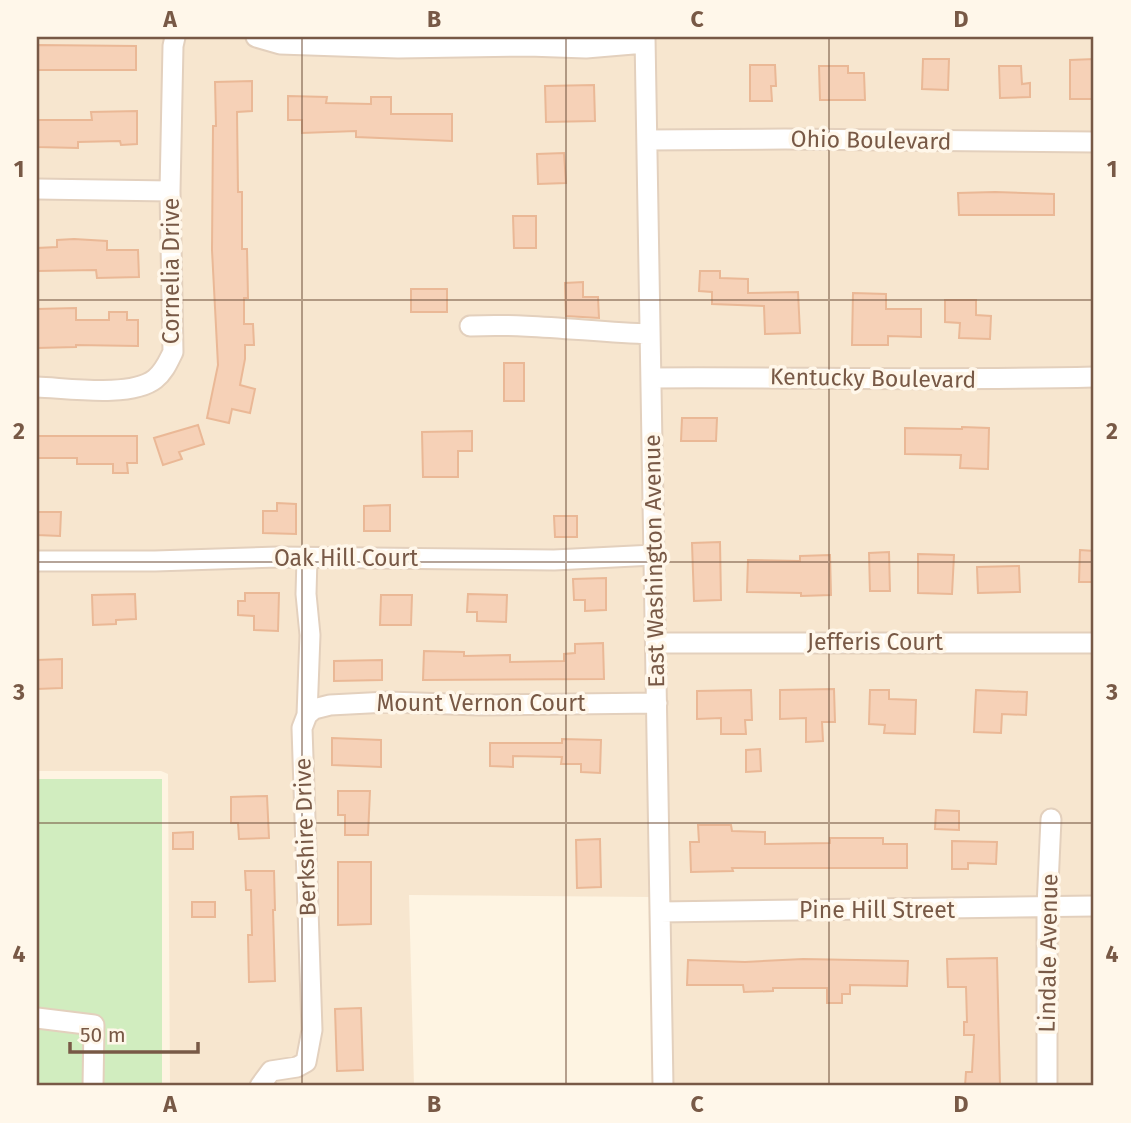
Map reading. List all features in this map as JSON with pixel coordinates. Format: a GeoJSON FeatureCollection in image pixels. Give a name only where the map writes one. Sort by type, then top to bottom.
{"type":"FeatureCollection","features":[{"type":"Feature","properties":{"kind":"street","name":"Cornelia Drive"},"geometry":{"type":"LineString","coordinates":[[37,387],[128,388],[148,383],[166,367],[173,352],[175,338],[170,191],[175,37]]}},
{"type":"Feature","properties":{"kind":"street"},"geometry":{"type":"LineString","coordinates":[[256,37],[280,44],[398,48],[586,48],[645,40]]}},
{"type":"Feature","properties":{"kind":"street","name":"East Washington Avenue"},"geometry":{"type":"LineString","coordinates":[[645,40],[663,1086]]}},
{"type":"Feature","properties":{"kind":"street","name":"Ohio Boulevard"},"geometry":{"type":"LineString","coordinates":[[647,140],[1094,142]]}},
{"type":"Feature","properties":{"kind":"street"},"geometry":{"type":"LineString","coordinates":[[37,189],[170,191]]}},
{"type":"Feature","properties":{"kind":"street"},"geometry":{"type":"LineString","coordinates":[[470,326],[547,326],[650,334]]}},
{"type":"Feature","properties":{"kind":"street","name":"Kentucky Boulevard"},"geometry":{"type":"LineString","coordinates":[[651,378],[1094,377]]}},
{"type":"Feature","properties":{"kind":"street","name":"Oak Hill Court"},"geometry":{"type":"LineString","coordinates":[[37,561],[307,558],[554,560],[654,555]]}},
{"type":"Feature","properties":{"kind":"street","name":"Berkshire Drive"},"geometry":{"type":"LineString","coordinates":[[260,1086],[271,1072],[297,1067],[306,1062],[312,1030],[302,728],[307,715],[310,635],[306,594],[307,558]]}},
{"type":"Feature","properties":{"kind":"street","name":"Jefferis Court"},"geometry":{"type":"LineString","coordinates":[[656,643],[1094,643]]}},
{"type":"Feature","properties":{"kind":"street","name":"Mount Vernon Court"},"geometry":{"type":"LineString","coordinates":[[307,715],[314,709],[330,705],[388,702],[479,705],[657,703]]}},
{"type":"Feature","properties":{"kind":"street","name":"Lindale Avenue"},"geometry":{"type":"LineString","coordinates":[[1047,1086],[1047,907],[1051,819]]}},
{"type":"Feature","properties":{"kind":"street","name":"Pine Hill Street"},"geometry":{"type":"LineString","coordinates":[[660,912],[1094,906]]}},
{"type":"Feature","properties":{"kind":"street"},"geometry":{"type":"LineString","coordinates":[[37,1018],[94,1025],[93,1086]]}},
{"type":"Feature","properties":{"kind":"shaded area"},"geometry":{"type":"Polygon","coordinates":[[[37,37],[636,37],[650,897],[409,895],[414,1086],[170,1086],[168,774],[161,771],[37,771],[37,37]]]}},
{"type":"Feature","properties":{"kind":"shaded area"},"geometry":{"type":"Polygon","coordinates":[[[655,37],[1094,37],[1094,1086],[673,1086],[655,37]]]}},
{"type":"Feature","properties":{"kind":"green space"},"geometry":{"type":"Polygon","coordinates":[[[37,779],[162,779],[162,1086],[37,1086],[37,779]]]}},
{"type":"Feature","properties":{"kind":"building"},"geometry":{"type":"Polygon","coordinates":[[[37,45],[136,46],[136,70],[37,70],[37,45]]]}},
{"type":"Feature","properties":{"kind":"building"},"geometry":{"type":"Polygon","coordinates":[[[923,59],[949,59],[948,90],[922,89],[923,59]]]}},
{"type":"Feature","properties":{"kind":"building"},"geometry":{"type":"Polygon","coordinates":[[[1094,59],[1094,99],[1070,99],[1070,60],[1094,59]]]}},
{"type":"Feature","properties":{"kind":"building"},"geometry":{"type":"Polygon","coordinates":[[[750,65],[775,65],[776,86],[771,86],[772,101],[750,101],[750,65]]]}},
{"type":"Feature","properties":{"kind":"building"},"geometry":{"type":"Polygon","coordinates":[[[819,66],[848,66],[848,73],[864,73],[865,100],[820,100],[819,66]]]}},
{"type":"Feature","properties":{"kind":"building"},"geometry":{"type":"Polygon","coordinates":[[[999,66],[1021,66],[1022,84],[1030,83],[1030,97],[1000,98],[999,66]]]}},
{"type":"Feature","properties":{"kind":"building"},"geometry":{"type":"Polygon","coordinates":[[[252,81],[252,111],[237,112],[242,249],[247,249],[248,298],[244,298],[244,324],[253,324],[254,345],[245,345],[240,385],[255,389],[250,413],[232,409],[229,423],[207,418],[218,365],[212,250],[215,82],[252,81]]]}},
{"type":"Feature","properties":{"kind":"building"},"geometry":{"type":"Polygon","coordinates":[[[594,85],[595,121],[546,122],[545,86],[594,85]]]}},
{"type":"Feature","properties":{"kind":"building"},"geometry":{"type":"Polygon","coordinates":[[[288,96],[327,97],[326,103],[371,104],[371,97],[391,97],[391,114],[452,114],[452,141],[356,137],[356,131],[302,133],[302,120],[288,120],[288,96]]]}},
{"type":"Feature","properties":{"kind":"building"},"geometry":{"type":"Polygon","coordinates":[[[137,111],[137,144],[121,145],[120,141],[78,142],[78,148],[37,147],[37,120],[92,120],[91,112],[137,111]]]}},
{"type":"Feature","properties":{"kind":"building"},"geometry":{"type":"Polygon","coordinates":[[[564,153],[566,183],[538,184],[537,154],[564,153]]]}},
{"type":"Feature","properties":{"kind":"building"},"geometry":{"type":"Polygon","coordinates":[[[958,193],[1054,194],[1054,215],[959,215],[958,193]]]}},
{"type":"Feature","properties":{"kind":"building"},"geometry":{"type":"Polygon","coordinates":[[[513,216],[536,216],[536,248],[514,248],[513,216]]]}},
{"type":"Feature","properties":{"kind":"building"},"geometry":{"type":"Polygon","coordinates":[[[57,240],[107,241],[107,250],[138,250],[139,277],[97,278],[96,270],[37,271],[37,248],[57,247],[57,240]]]}},
{"type":"Feature","properties":{"kind":"building"},"geometry":{"type":"Polygon","coordinates":[[[700,271],[720,271],[720,278],[748,279],[748,293],[798,292],[800,333],[765,334],[764,306],[712,304],[712,292],[699,291],[700,271]]]}},
{"type":"Feature","properties":{"kind":"building"},"geometry":{"type":"Polygon","coordinates":[[[583,282],[583,297],[598,297],[599,318],[566,316],[565,283],[583,282]]]}},
{"type":"Feature","properties":{"kind":"building"},"geometry":{"type":"Polygon","coordinates":[[[411,289],[447,289],[447,312],[411,312],[411,289]]]}},
{"type":"Feature","properties":{"kind":"building"},"geometry":{"type":"Polygon","coordinates":[[[853,293],[886,294],[886,309],[921,309],[921,337],[888,336],[888,345],[852,345],[853,293]]]}},
{"type":"Feature","properties":{"kind":"building"},"geometry":{"type":"Polygon","coordinates":[[[945,300],[976,300],[976,315],[991,316],[990,339],[959,338],[960,323],[945,322],[945,300]]]}},
{"type":"Feature","properties":{"kind":"building"},"geometry":{"type":"Polygon","coordinates":[[[76,308],[76,320],[109,320],[109,312],[127,312],[127,320],[138,320],[138,346],[76,345],[37,348],[37,309],[76,308]]]}},
{"type":"Feature","properties":{"kind":"building"},"geometry":{"type":"Polygon","coordinates":[[[504,363],[524,363],[524,401],[504,401],[504,363]]]}},
{"type":"Feature","properties":{"kind":"building"},"geometry":{"type":"Polygon","coordinates":[[[682,418],[717,418],[716,441],[681,441],[682,418]]]}},
{"type":"Feature","properties":{"kind":"building"},"geometry":{"type":"Polygon","coordinates":[[[198,425],[204,444],[179,452],[182,459],[163,465],[154,438],[198,425]]]}},
{"type":"Feature","properties":{"kind":"building"},"geometry":{"type":"Polygon","coordinates":[[[905,428],[989,428],[988,469],[960,468],[961,455],[905,454],[905,428]]]}},
{"type":"Feature","properties":{"kind":"building"},"geometry":{"type":"Polygon","coordinates":[[[472,431],[472,451],[458,451],[458,477],[423,477],[422,432],[472,431]]]}},
{"type":"Feature","properties":{"kind":"building"},"geometry":{"type":"Polygon","coordinates":[[[37,436],[137,436],[137,463],[127,463],[128,473],[113,473],[113,464],[77,464],[77,458],[37,458],[37,436]]]}},
{"type":"Feature","properties":{"kind":"building"},"geometry":{"type":"Polygon","coordinates":[[[277,503],[296,504],[296,534],[263,533],[263,511],[277,511],[277,503]]]}},
{"type":"Feature","properties":{"kind":"building"},"geometry":{"type":"Polygon","coordinates":[[[390,505],[390,531],[364,531],[364,506],[390,505]]]}},
{"type":"Feature","properties":{"kind":"building"},"geometry":{"type":"Polygon","coordinates":[[[37,512],[61,512],[60,536],[37,535],[37,512]]]}},
{"type":"Feature","properties":{"kind":"building"},"geometry":{"type":"Polygon","coordinates":[[[554,516],[577,516],[577,537],[555,537],[554,516]]]}},
{"type":"Feature","properties":{"kind":"building"},"geometry":{"type":"Polygon","coordinates":[[[720,542],[721,600],[694,601],[692,543],[720,542]]]}},
{"type":"Feature","properties":{"kind":"building"},"geometry":{"type":"Polygon","coordinates":[[[1080,550],[1094,551],[1094,582],[1079,582],[1080,550]]]}},
{"type":"Feature","properties":{"kind":"building"},"geometry":{"type":"Polygon","coordinates":[[[889,552],[890,591],[870,591],[869,553],[889,552]]]}},
{"type":"Feature","properties":{"kind":"building"},"geometry":{"type":"Polygon","coordinates":[[[918,554],[954,555],[952,594],[918,593],[918,554]]]}},
{"type":"Feature","properties":{"kind":"building"},"geometry":{"type":"Polygon","coordinates":[[[830,555],[831,595],[747,592],[748,560],[800,561],[800,556],[830,555]]]}},
{"type":"Feature","properties":{"kind":"building"},"geometry":{"type":"Polygon","coordinates":[[[1019,566],[1020,592],[978,593],[977,567],[1019,566]]]}},
{"type":"Feature","properties":{"kind":"building"},"geometry":{"type":"Polygon","coordinates":[[[606,578],[606,610],[585,611],[585,600],[574,600],[573,579],[606,578]]]}},
{"type":"Feature","properties":{"kind":"building"},"geometry":{"type":"Polygon","coordinates":[[[245,593],[279,593],[278,631],[254,630],[254,616],[238,615],[238,601],[245,601],[245,593]]]}},
{"type":"Feature","properties":{"kind":"building"},"geometry":{"type":"Polygon","coordinates":[[[135,594],[136,619],[116,620],[116,624],[93,625],[92,595],[135,594]]]}},
{"type":"Feature","properties":{"kind":"building"},"geometry":{"type":"Polygon","coordinates":[[[468,594],[507,595],[506,622],[477,621],[477,612],[467,612],[468,594]]]}},
{"type":"Feature","properties":{"kind":"building"},"geometry":{"type":"Polygon","coordinates":[[[381,595],[412,595],[411,625],[380,625],[381,595]]]}},
{"type":"Feature","properties":{"kind":"building"},"geometry":{"type":"Polygon","coordinates":[[[603,643],[604,679],[423,680],[424,651],[464,652],[464,656],[510,655],[510,662],[564,661],[564,654],[575,653],[575,644],[603,643]]]}},
{"type":"Feature","properties":{"kind":"building"},"geometry":{"type":"Polygon","coordinates":[[[62,659],[62,688],[37,689],[37,660],[62,659]]]}},
{"type":"Feature","properties":{"kind":"building"},"geometry":{"type":"Polygon","coordinates":[[[382,660],[382,680],[334,681],[334,661],[382,660]]]}},
{"type":"Feature","properties":{"kind":"building"},"geometry":{"type":"Polygon","coordinates":[[[834,689],[835,722],[822,722],[823,741],[806,742],[806,718],[780,719],[780,690],[834,689]]]}},
{"type":"Feature","properties":{"kind":"building"},"geometry":{"type":"Polygon","coordinates":[[[751,690],[752,720],[745,720],[746,734],[721,734],[721,718],[697,719],[697,691],[751,690]]]}},
{"type":"Feature","properties":{"kind":"building"},"geometry":{"type":"Polygon","coordinates":[[[870,690],[889,690],[889,699],[916,700],[915,734],[884,733],[885,725],[869,724],[870,690]]]}},
{"type":"Feature","properties":{"kind":"building"},"geometry":{"type":"Polygon","coordinates":[[[976,690],[1027,692],[1026,715],[1002,714],[1001,733],[974,732],[976,690]]]}},
{"type":"Feature","properties":{"kind":"building"},"geometry":{"type":"Polygon","coordinates":[[[332,738],[381,740],[381,767],[332,765],[332,738]]]}},
{"type":"Feature","properties":{"kind":"building"},"geometry":{"type":"Polygon","coordinates":[[[562,739],[601,740],[600,773],[581,772],[581,764],[561,764],[562,757],[513,756],[513,767],[490,766],[490,743],[562,743],[562,739]]]}},
{"type":"Feature","properties":{"kind":"building"},"geometry":{"type":"Polygon","coordinates":[[[760,749],[761,771],[746,772],[746,750],[760,749]]]}},
{"type":"Feature","properties":{"kind":"building"},"geometry":{"type":"Polygon","coordinates":[[[338,791],[370,791],[368,835],[345,835],[345,815],[338,815],[338,791]]]}},
{"type":"Feature","properties":{"kind":"building"},"geometry":{"type":"Polygon","coordinates":[[[267,796],[269,838],[239,839],[238,823],[231,823],[231,797],[267,796]]]}},
{"type":"Feature","properties":{"kind":"building"},"geometry":{"type":"Polygon","coordinates":[[[936,810],[959,811],[959,830],[935,829],[936,810]]]}},
{"type":"Feature","properties":{"kind":"building"},"geometry":{"type":"Polygon","coordinates":[[[698,825],[731,825],[732,831],[765,832],[765,844],[830,843],[830,838],[883,838],[883,844],[907,844],[907,868],[732,868],[733,871],[691,872],[690,842],[699,842],[698,825]]]}},
{"type":"Feature","properties":{"kind":"building"},"geometry":{"type":"Polygon","coordinates":[[[193,832],[193,849],[173,849],[173,833],[193,832]]]}},
{"type":"Feature","properties":{"kind":"building"},"geometry":{"type":"Polygon","coordinates":[[[600,839],[601,887],[577,888],[576,840],[600,839]]]}},
{"type":"Feature","properties":{"kind":"building"},"geometry":{"type":"Polygon","coordinates":[[[952,841],[997,842],[996,864],[968,863],[968,869],[952,869],[952,841]]]}},
{"type":"Feature","properties":{"kind":"building"},"geometry":{"type":"Polygon","coordinates":[[[338,862],[371,862],[371,924],[338,925],[338,862]]]}},
{"type":"Feature","properties":{"kind":"building"},"geometry":{"type":"Polygon","coordinates":[[[245,871],[274,871],[275,981],[249,982],[251,890],[246,890],[245,871]]]}},
{"type":"Feature","properties":{"kind":"building"},"geometry":{"type":"Polygon","coordinates":[[[192,902],[215,902],[215,917],[192,917],[192,902]]]}},
{"type":"Feature","properties":{"kind":"building"},"geometry":{"type":"Polygon","coordinates":[[[997,958],[1000,1086],[965,1086],[966,1072],[972,1072],[974,1035],[964,1035],[964,1022],[967,1022],[966,987],[948,987],[947,959],[997,958]]]}},
{"type":"Feature","properties":{"kind":"building"},"geometry":{"type":"Polygon","coordinates":[[[803,959],[908,961],[907,986],[850,985],[850,994],[842,994],[842,1003],[827,1003],[827,988],[773,988],[773,991],[744,992],[743,985],[687,985],[688,960],[745,962],[803,959]]]}},
{"type":"Feature","properties":{"kind":"building"},"geometry":{"type":"Polygon","coordinates":[[[361,1008],[363,1070],[337,1071],[335,1009],[361,1008]]]}}]}
